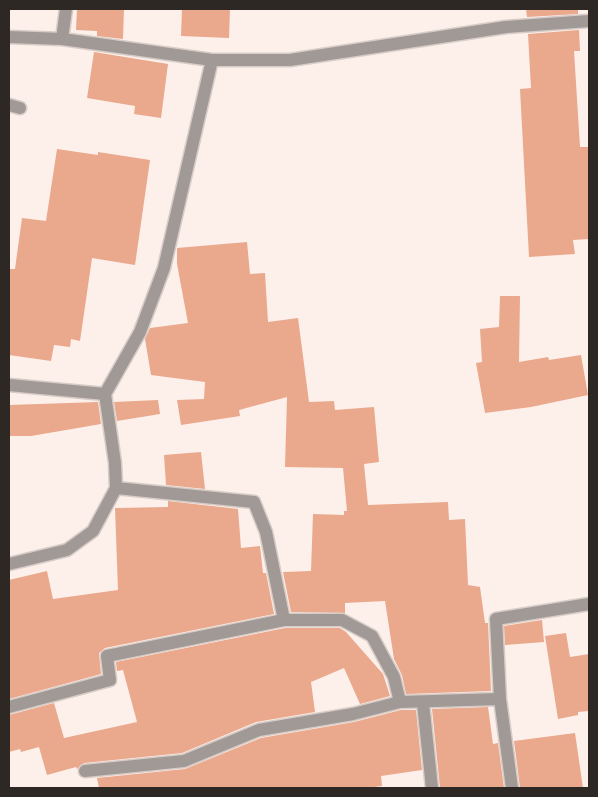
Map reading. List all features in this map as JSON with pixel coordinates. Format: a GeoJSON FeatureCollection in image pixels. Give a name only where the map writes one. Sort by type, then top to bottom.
{"type":"FeatureCollection","features":[{"type":"Feature","properties":{"kind":"street"},"geometry":{"type":"LineString","coordinates":[[62,39],[66,9]]}},
{"type":"Feature","properties":{"kind":"street"},"geometry":{"type":"LineString","coordinates":[[9,37],[62,39],[212,60],[290,60],[506,27],[589,21]]}},
{"type":"Feature","properties":{"kind":"street"},"geometry":{"type":"LineString","coordinates":[[9,564],[67,550],[93,532],[116,488],[115,463],[105,394],[140,332],[164,268],[212,60]]}},
{"type":"Feature","properties":{"kind":"street"},"geometry":{"type":"LineString","coordinates":[[9,385],[105,394]]}},
{"type":"Feature","properties":{"kind":"street"},"geometry":{"type":"LineString","coordinates":[[116,488],[254,502],[266,532],[284,620]]}},
{"type":"Feature","properties":{"kind":"street"},"geometry":{"type":"LineString","coordinates":[[512,788],[500,699],[496,619],[589,604]]}},
{"type":"Feature","properties":{"kind":"street"},"geometry":{"type":"LineString","coordinates":[[9,707],[110,680],[107,656],[284,620],[342,620],[372,636],[394,677],[400,702]]}},
{"type":"Feature","properties":{"kind":"street"},"geometry":{"type":"LineString","coordinates":[[85,771],[184,761],[259,730],[400,702],[423,703],[500,699]]}},
{"type":"Feature","properties":{"kind":"street"},"geometry":{"type":"LineString","coordinates":[[423,703],[432,788]]}},
{"type":"Feature","properties":{"kind":"building"},"geometry":{"type":"Polygon","coordinates":[[[77,9],[124,9],[123,39],[97,36],[97,31],[76,30],[77,9]]]}},
{"type":"Feature","properties":{"kind":"building"},"geometry":{"type":"Polygon","coordinates":[[[182,9],[230,9],[229,38],[181,36],[182,9]]]}},
{"type":"Feature","properties":{"kind":"building"},"geometry":{"type":"Polygon","coordinates":[[[526,9],[578,9],[578,14],[527,17],[526,9]]]}},
{"type":"Feature","properties":{"kind":"building"},"geometry":{"type":"Polygon","coordinates":[[[579,30],[580,51],[574,51],[580,147],[589,147],[589,239],[573,240],[575,254],[529,257],[520,89],[531,88],[528,34],[579,30]]]}},
{"type":"Feature","properties":{"kind":"building"},"geometry":{"type":"Polygon","coordinates":[[[94,52],[168,64],[161,118],[134,114],[135,106],[87,98],[94,52]]]}},
{"type":"Feature","properties":{"kind":"building"},"geometry":{"type":"Polygon","coordinates":[[[57,149],[98,155],[98,152],[150,160],[135,265],[92,258],[80,341],[71,339],[70,347],[54,345],[51,361],[9,355],[9,269],[15,269],[22,218],[46,221],[57,149]]]}},
{"type":"Feature","properties":{"kind":"building"},"geometry":{"type":"Polygon","coordinates":[[[247,242],[250,274],[265,273],[268,322],[298,318],[309,402],[334,401],[335,410],[374,407],[379,462],[364,464],[368,505],[448,502],[449,520],[465,519],[468,585],[480,587],[485,623],[488,623],[491,691],[406,694],[402,675],[394,659],[385,601],[345,603],[345,613],[291,612],[283,572],[311,571],[313,514],[344,515],[344,511],[347,511],[343,468],[285,467],[287,397],[239,410],[240,416],[181,425],[177,400],[204,399],[205,382],[151,375],[145,339],[150,328],[188,323],[177,264],[177,248],[247,242]]]}},
{"type":"Feature","properties":{"kind":"building"},"geometry":{"type":"Polygon","coordinates":[[[500,296],[520,296],[519,362],[548,357],[549,360],[581,355],[588,395],[531,407],[485,413],[476,363],[482,362],[480,329],[499,327],[500,296]]]}},
{"type":"Feature","properties":{"kind":"building"},"geometry":{"type":"Polygon","coordinates":[[[158,400],[160,414],[117,421],[114,402],[158,400]]]}},
{"type":"Feature","properties":{"kind":"building"},"geometry":{"type":"Polygon","coordinates":[[[98,402],[101,424],[31,436],[9,436],[9,405],[98,402]]]}},
{"type":"Feature","properties":{"kind":"building"},"geometry":{"type":"Polygon","coordinates":[[[201,452],[205,489],[166,485],[164,455],[201,452]]]}},
{"type":"Feature","properties":{"kind":"building"},"geometry":{"type":"Polygon","coordinates":[[[168,501],[238,509],[241,548],[260,546],[263,573],[266,573],[274,614],[105,648],[99,653],[101,674],[9,699],[9,580],[47,571],[53,599],[118,590],[115,508],[168,507],[168,501]]]}},
{"type":"Feature","properties":{"kind":"building"},"geometry":{"type":"Polygon","coordinates":[[[542,620],[544,642],[505,645],[504,626],[542,620]]]}},
{"type":"Feature","properties":{"kind":"building"},"geometry":{"type":"Polygon","coordinates":[[[285,628],[340,628],[346,632],[383,674],[390,696],[360,704],[344,668],[311,682],[315,712],[256,722],[182,753],[84,763],[77,769],[76,767],[47,775],[39,747],[21,752],[20,749],[9,752],[9,715],[54,703],[64,738],[137,722],[123,670],[117,671],[116,662],[285,628]]]}},
{"type":"Feature","properties":{"kind":"building"},"geometry":{"type":"Polygon","coordinates":[[[566,633],[570,657],[589,654],[589,711],[578,712],[578,715],[558,719],[545,636],[566,633]]]}},
{"type":"Feature","properties":{"kind":"building"},"geometry":{"type":"Polygon","coordinates":[[[488,707],[493,744],[498,743],[504,788],[440,788],[432,709],[488,707]]]}},
{"type":"Feature","properties":{"kind":"building"},"geometry":{"type":"Polygon","coordinates":[[[401,710],[416,710],[422,770],[381,776],[382,786],[366,788],[99,788],[97,778],[185,769],[261,738],[354,722],[401,710]]]}},
{"type":"Feature","properties":{"kind":"building"},"geometry":{"type":"Polygon","coordinates":[[[575,733],[583,788],[520,788],[514,741],[575,733]]]}}]}
